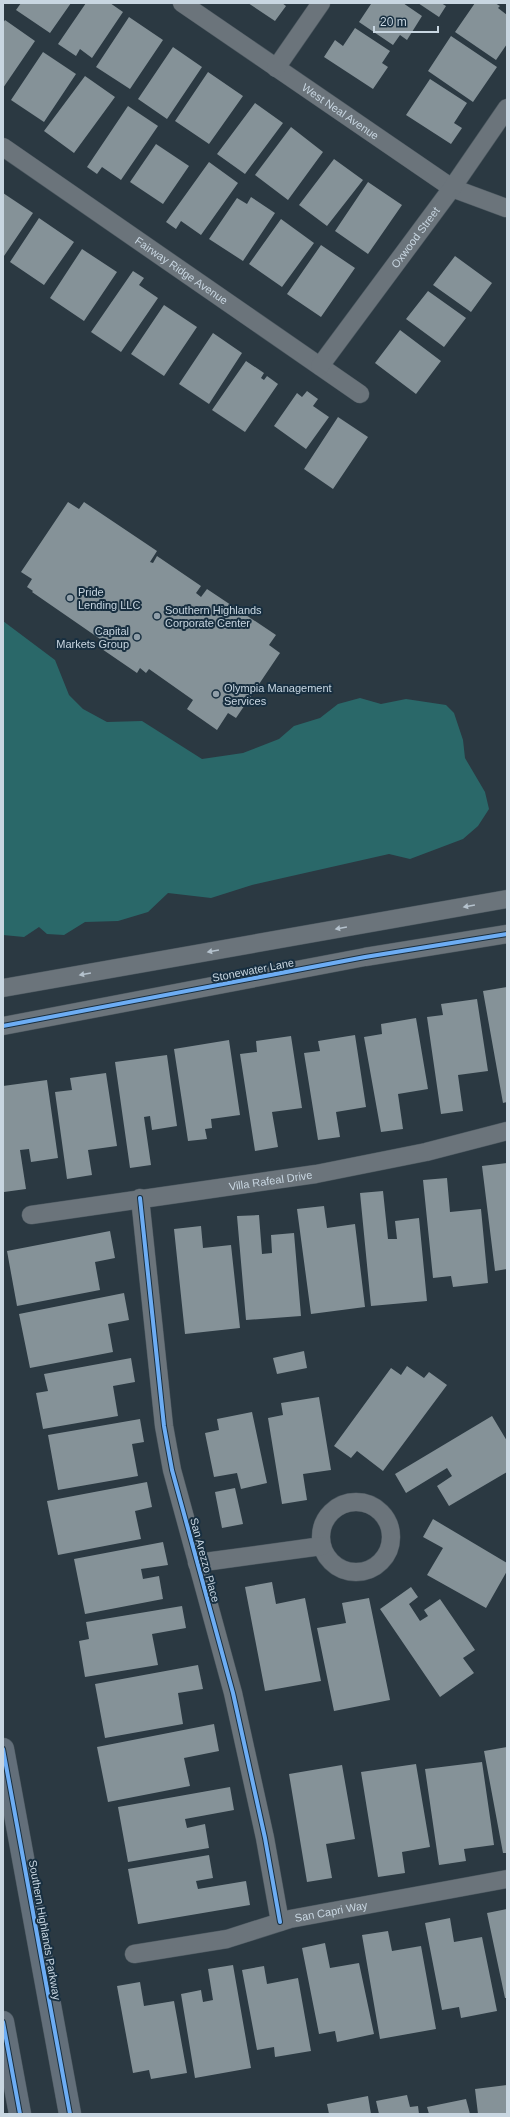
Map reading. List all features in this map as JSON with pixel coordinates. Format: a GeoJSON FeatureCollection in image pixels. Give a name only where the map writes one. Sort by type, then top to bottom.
{"type":"FeatureCollection","features":[{"type":"Feature","properties":{"kind":"main road","name":"Southern Highlands Parkway"},"geometry":{"type":"LineString","coordinates":[[3,1749],[70,2114]]}},
{"type":"Feature","properties":{"kind":"main road"},"geometry":{"type":"LineString","coordinates":[[3,2022],[20,2114]]}},
{"type":"Feature","properties":{"kind":"street","name":"West Neal Avenue"},"geometry":{"type":"LineString","coordinates":[[182,3],[452,188],[506,208]]}},
{"type":"Feature","properties":{"kind":"street"},"geometry":{"type":"LineString","coordinates":[[276,68],[321,3]]}},
{"type":"Feature","properties":{"kind":"street","name":"Oxwood Street"},"geometry":{"type":"LineString","coordinates":[[320,366],[452,188],[507,108]]}},
{"type":"Feature","properties":{"kind":"street","name":"Fairway Ridge Avenue"},"geometry":{"type":"LineString","coordinates":[[3,148],[360,394]]}},
{"type":"Feature","properties":{"kind":"street"},"geometry":{"type":"LineString","coordinates":[[3,988],[507,899]]}},
{"type":"Feature","properties":{"kind":"street","name":"Stonewater Lane"},"geometry":{"type":"LineString","coordinates":[[3,1026],[365,958],[507,934]]}},
{"type":"Feature","properties":{"kind":"street","name":"Villa Rafeal Drive"},"geometry":{"type":"LineString","coordinates":[[31,1215],[140,1198],[316,1174],[426,1152],[507,1131]]}},
{"type":"Feature","properties":{"kind":"street","name":"San Arezzo Place"},"geometry":{"type":"LineString","coordinates":[[140,1198],[164,1426],[172,1470],[233,1693],[265,1838],[280,1922]]}},
{"type":"Feature","properties":{"kind":"street"},"geometry":{"type":"LineString","coordinates":[[197,1563],[322,1546]]}},
{"type":"Feature","properties":{"kind":"street","name":"San Capri Way"},"geometry":{"type":"LineString","coordinates":[[134,1954],[226,1939],[280,1922],[321,1913],[507,1879]]}},
{"type":"Feature","properties":{"kind":"shaded area"},"geometry":{"type":"Polygon","coordinates":[[[3,621],[55,660],[69,695],[83,709],[107,722],[142,721],[202,759],[243,753],[279,739],[294,726],[320,718],[338,704],[360,698],[381,704],[406,699],[446,705],[454,713],[463,740],[465,758],[485,792],[489,809],[478,826],[463,839],[410,859],[389,854],[252,885],[211,898],[168,893],[148,912],[118,921],[85,922],[64,935],[47,934],[39,927],[24,937],[3,935],[3,621]]]}},
{"type":"Feature","properties":{"kind":"building"},"geometry":{"type":"Polygon","coordinates":[[[21,3],[71,3],[50,33],[16,10],[21,3]]]}},
{"type":"Feature","properties":{"kind":"building"},"geometry":{"type":"Polygon","coordinates":[[[86,3],[110,3],[123,12],[92,58],[80,49],[76,56],[58,44],[86,3]]]}},
{"type":"Feature","properties":{"kind":"building"},"geometry":{"type":"Polygon","coordinates":[[[248,3],[282,3],[286,6],[275,21],[248,3]]]}},
{"type":"Feature","properties":{"kind":"building"},"geometry":{"type":"Polygon","coordinates":[[[370,3],[403,3],[422,16],[407,40],[400,35],[393,45],[359,22],[371,4],[370,3]]]}},
{"type":"Feature","properties":{"kind":"building"},"geometry":{"type":"Polygon","coordinates":[[[418,3],[441,3],[446,6],[439,17],[418,3]]]}},
{"type":"Feature","properties":{"kind":"building"},"geometry":{"type":"Polygon","coordinates":[[[475,3],[495,3],[500,6],[498,8],[507,15],[507,44],[496,60],[455,32],[475,3]]]}},
{"type":"Feature","properties":{"kind":"building"},"geometry":{"type":"Polygon","coordinates":[[[129,17],[163,40],[130,89],[96,67],[129,17]]]}},
{"type":"Feature","properties":{"kind":"building"},"geometry":{"type":"Polygon","coordinates":[[[5,20],[35,41],[3,88],[3,23],[5,20]]]}},
{"type":"Feature","properties":{"kind":"building"},"geometry":{"type":"Polygon","coordinates":[[[355,28],[390,51],[382,63],[388,67],[373,89],[324,57],[335,40],[343,46],[355,28]]]}},
{"type":"Feature","properties":{"kind":"building"},"geometry":{"type":"Polygon","coordinates":[[[451,36],[497,67],[473,102],[428,71],[451,36]]]}},
{"type":"Feature","properties":{"kind":"building"},"geometry":{"type":"Polygon","coordinates":[[[173,47],[202,67],[167,119],[138,99],[173,47]]]}},
{"type":"Feature","properties":{"kind":"building"},"geometry":{"type":"Polygon","coordinates":[[[43,52],[76,74],[44,122],[11,100],[43,52]]]}},
{"type":"Feature","properties":{"kind":"building"},"geometry":{"type":"Polygon","coordinates":[[[208,72],[243,96],[209,144],[175,121],[208,72]]]}},
{"type":"Feature","properties":{"kind":"building"},"geometry":{"type":"Polygon","coordinates":[[[85,76],[115,97],[74,153],[44,131],[85,76]]]}},
{"type":"Feature","properties":{"kind":"building"},"geometry":{"type":"Polygon","coordinates":[[[430,79],[467,103],[454,123],[462,128],[451,144],[406,115],[430,79]]]}},
{"type":"Feature","properties":{"kind":"building"},"geometry":{"type":"Polygon","coordinates":[[[255,103],[283,123],[245,174],[217,154],[255,103]]]}},
{"type":"Feature","properties":{"kind":"building"},"geometry":{"type":"Polygon","coordinates":[[[128,106],[158,126],[121,180],[102,167],[97,174],[87,167],[128,106]]]}},
{"type":"Feature","properties":{"kind":"building"},"geometry":{"type":"Polygon","coordinates":[[[291,127],[323,152],[288,200],[255,175],[291,127]]]}},
{"type":"Feature","properties":{"kind":"building"},"geometry":{"type":"Polygon","coordinates":[[[156,144],[189,166],[163,204],[130,182],[156,144]]]}},
{"type":"Feature","properties":{"kind":"building"},"geometry":{"type":"Polygon","coordinates":[[[334,159],[363,180],[327,226],[299,205],[334,159]]]}},
{"type":"Feature","properties":{"kind":"building"},"geometry":{"type":"Polygon","coordinates":[[[209,162],[238,183],[201,235],[181,221],[176,229],[166,222],[209,162]]]}},
{"type":"Feature","properties":{"kind":"building"},"geometry":{"type":"Polygon","coordinates":[[[368,182],[402,205],[368,254],[335,231],[368,182]]]}},
{"type":"Feature","properties":{"kind":"building"},"geometry":{"type":"Polygon","coordinates":[[[3,193],[33,213],[4,256],[3,256],[3,193]]]}},
{"type":"Feature","properties":{"kind":"building"},"geometry":{"type":"Polygon","coordinates":[[[251,197],[275,213],[243,261],[209,239],[237,198],[247,204],[251,197]]]}},
{"type":"Feature","properties":{"kind":"building"},"geometry":{"type":"Polygon","coordinates":[[[39,218],[74,242],[44,285],[10,262],[39,218]]]}},
{"type":"Feature","properties":{"kind":"building"},"geometry":{"type":"Polygon","coordinates":[[[281,219],[314,243],[282,287],[249,264],[281,219]]]}},
{"type":"Feature","properties":{"kind":"building"},"geometry":{"type":"Polygon","coordinates":[[[321,245],[355,268],[321,317],[287,294],[321,245]]]}},
{"type":"Feature","properties":{"kind":"building"},"geometry":{"type":"Polygon","coordinates":[[[82,249],[117,272],[84,321],[50,298],[82,249]]]}},
{"type":"Feature","properties":{"kind":"building"},"geometry":{"type":"Polygon","coordinates":[[[455,256],[492,283],[471,312],[433,285],[455,256]]]}},
{"type":"Feature","properties":{"kind":"building"},"geometry":{"type":"Polygon","coordinates":[[[133,271],[144,278],[139,285],[158,298],[121,352],[91,332],[133,271]]]}},
{"type":"Feature","properties":{"kind":"building"},"geometry":{"type":"Polygon","coordinates":[[[428,291],[466,318],[444,347],[406,319],[428,291]]]}},
{"type":"Feature","properties":{"kind":"building"},"geometry":{"type":"Polygon","coordinates":[[[164,305],[197,327],[164,376],[131,354],[164,305]]]}},
{"type":"Feature","properties":{"kind":"building"},"geometry":{"type":"Polygon","coordinates":[[[400,330],[441,361],[416,394],[375,363],[400,330]]]}},
{"type":"Feature","properties":{"kind":"building"},"geometry":{"type":"Polygon","coordinates":[[[213,333],[242,353],[209,404],[179,384],[213,333]]]}},
{"type":"Feature","properties":{"kind":"building"},"geometry":{"type":"Polygon","coordinates":[[[246,361],[264,373],[261,378],[264,380],[267,376],[278,384],[245,432],[212,410],[246,361]]]}},
{"type":"Feature","properties":{"kind":"building"},"geometry":{"type":"Polygon","coordinates":[[[307,391],[318,399],[313,406],[329,417],[306,449],[274,426],[297,393],[302,397],[307,391]]]}},
{"type":"Feature","properties":{"kind":"building"},"geometry":{"type":"Polygon","coordinates":[[[338,417],[368,437],[333,489],[304,469],[338,417]]]}},
{"type":"Feature","properties":{"kind":"building","name":"Southern Highlands Corporate Center"},"geometry":{"type":"Polygon","coordinates":[[[68,502],[79,509],[84,502],[157,551],[150,562],[153,563],[157,556],[201,586],[196,593],[201,597],[207,589],[276,635],[269,645],[280,653],[236,718],[228,713],[217,730],[187,709],[193,700],[149,669],[146,673],[140,668],[137,673],[99,647],[103,641],[27,587],[32,579],[21,572],[68,502]]]}},
{"type":"Feature","properties":{"kind":"building"},"geometry":{"type":"Polygon","coordinates":[[[507,987],[507,1102],[503,1103],[483,991],[507,987]]]}},
{"type":"Feature","properties":{"kind":"building"},"geometry":{"type":"Polygon","coordinates":[[[477,999],[488,1071],[458,1075],[463,1111],[441,1114],[427,1017],[443,1015],[441,1004],[477,999]]]}},
{"type":"Feature","properties":{"kind":"building"},"geometry":{"type":"Polygon","coordinates":[[[416,1018],[428,1089],[398,1094],[403,1129],[381,1132],[364,1037],[382,1034],[381,1024],[416,1018]]]}},
{"type":"Feature","properties":{"kind":"building"},"geometry":{"type":"Polygon","coordinates":[[[355,1035],[366,1107],[336,1112],[340,1137],[318,1140],[304,1053],[320,1051],[318,1041],[355,1035]]]}},
{"type":"Feature","properties":{"kind":"building"},"geometry":{"type":"Polygon","coordinates":[[[291,1036],[302,1108],[272,1112],[278,1147],[255,1151],[240,1054],[257,1052],[256,1041],[291,1036]]]}},
{"type":"Feature","properties":{"kind":"building"},"geometry":{"type":"Polygon","coordinates":[[[229,1040],[240,1115],[211,1119],[212,1128],[205,1129],[207,1139],[188,1141],[174,1049],[229,1040]]]}},
{"type":"Feature","properties":{"kind":"building"},"geometry":{"type":"Polygon","coordinates":[[[167,1055],[177,1126],[152,1130],[150,1116],[144,1117],[151,1165],[130,1168],[115,1062],[167,1055]]]}},
{"type":"Feature","properties":{"kind":"building"},"geometry":{"type":"Polygon","coordinates":[[[106,1073],[117,1146],[88,1150],[92,1175],[67,1179],[55,1092],[72,1090],[70,1078],[106,1073]]]}},
{"type":"Feature","properties":{"kind":"building"},"geometry":{"type":"Polygon","coordinates":[[[47,1080],[58,1158],[31,1162],[29,1149],[20,1150],[26,1189],[4,1192],[3,1086],[47,1080]]]}},
{"type":"Feature","properties":{"kind":"building"},"geometry":{"type":"Polygon","coordinates":[[[507,1163],[507,1269],[495,1271],[482,1166],[507,1163]]]}},
{"type":"Feature","properties":{"kind":"building"},"geometry":{"type":"Polygon","coordinates":[[[447,1178],[450,1212],[481,1209],[488,1283],[453,1287],[451,1276],[433,1278],[423,1180],[447,1178]]]}},
{"type":"Feature","properties":{"kind":"building"},"geometry":{"type":"Polygon","coordinates":[[[383,1191],[388,1239],[397,1239],[395,1221],[419,1218],[427,1301],[371,1306],[360,1193],[383,1191]]]}},
{"type":"Feature","properties":{"kind":"building"},"geometry":{"type":"Polygon","coordinates":[[[324,1206],[327,1228],[355,1224],[365,1307],[311,1314],[297,1209],[324,1206]]]}},
{"type":"Feature","properties":{"kind":"building"},"geometry":{"type":"Polygon","coordinates":[[[259,1215],[262,1254],[272,1253],[271,1235],[294,1233],[301,1316],[246,1320],[237,1216],[259,1215]]]}},
{"type":"Feature","properties":{"kind":"building"},"geometry":{"type":"Polygon","coordinates":[[[201,1226],[203,1248],[231,1245],[240,1328],[185,1334],[174,1229],[201,1226]]]}},
{"type":"Feature","properties":{"kind":"building"},"geometry":{"type":"Polygon","coordinates":[[[110,1231],[115,1258],[95,1262],[100,1290],[17,1306],[7,1251],[110,1231]]]}},
{"type":"Feature","properties":{"kind":"building"},"geometry":{"type":"Polygon","coordinates":[[[124,1293],[129,1320],[108,1324],[113,1352],[30,1368],[19,1314],[124,1293]]]}},
{"type":"Feature","properties":{"kind":"building"},"geometry":{"type":"Polygon","coordinates":[[[304,1351],[307,1368],[277,1374],[273,1358],[304,1351]]]}},
{"type":"Feature","properties":{"kind":"building"},"geometry":{"type":"Polygon","coordinates":[[[131,1358],[135,1382],[113,1386],[118,1416],[43,1429],[36,1393],[48,1391],[44,1374],[131,1358]]]}},
{"type":"Feature","properties":{"kind":"building"},"geometry":{"type":"Polygon","coordinates":[[[407,1366],[424,1378],[429,1372],[447,1385],[383,1471],[357,1451],[351,1458],[334,1446],[391,1368],[401,1375],[407,1366]]]}},
{"type":"Feature","properties":{"kind":"building"},"geometry":{"type":"Polygon","coordinates":[[[319,1397],[331,1470],[303,1474],[307,1500],[282,1504],[268,1418],[283,1415],[281,1403],[319,1397]]]}},
{"type":"Feature","properties":{"kind":"building"},"geometry":{"type":"Polygon","coordinates":[[[252,1412],[267,1483],[241,1489],[237,1473],[214,1477],[205,1433],[219,1430],[217,1419],[252,1412]]]}},
{"type":"Feature","properties":{"kind":"building"},"geometry":{"type":"Polygon","coordinates":[[[492,1416],[507,1441],[507,1472],[449,1506],[437,1486],[452,1476],[447,1468],[406,1493],[395,1474],[492,1416]]]}},
{"type":"Feature","properties":{"kind":"building"},"geometry":{"type":"Polygon","coordinates":[[[140,1419],[144,1442],[132,1444],[138,1476],[58,1490],[48,1435],[140,1419]]]}},
{"type":"Feature","properties":{"kind":"building"},"geometry":{"type":"Polygon","coordinates":[[[147,1482],[152,1507],[135,1511],[141,1539],[58,1555],[47,1501],[147,1482]]]}},
{"type":"Feature","properties":{"kind":"building"},"geometry":{"type":"Polygon","coordinates":[[[235,1488],[243,1524],[222,1528],[215,1492],[235,1488]]]}},
{"type":"Feature","properties":{"kind":"building"},"geometry":{"type":"Polygon","coordinates":[[[433,1519],[507,1563],[507,1571],[486,1608],[427,1575],[443,1548],[423,1537],[433,1519]]]}},
{"type":"Feature","properties":{"kind":"building"},"geometry":{"type":"Polygon","coordinates":[[[163,1542],[168,1565],[141,1569],[143,1579],[159,1576],[163,1599],[85,1614],[74,1559],[163,1542]]]}},
{"type":"Feature","properties":{"kind":"building"},"geometry":{"type":"Polygon","coordinates":[[[272,1582],[276,1604],[305,1598],[321,1681],[265,1691],[245,1587],[272,1582]]]}},
{"type":"Feature","properties":{"kind":"building"},"geometry":{"type":"Polygon","coordinates":[[[411,1587],[418,1597],[409,1604],[420,1621],[428,1616],[424,1610],[440,1599],[475,1650],[463,1658],[474,1673],[440,1697],[380,1609],[411,1587]]]}},
{"type":"Feature","properties":{"kind":"building"},"geometry":{"type":"Polygon","coordinates":[[[369,1598],[390,1700],[334,1711],[317,1628],[346,1623],[342,1603],[369,1598]]]}},
{"type":"Feature","properties":{"kind":"building"},"geometry":{"type":"Polygon","coordinates":[[[182,1606],[186,1628],[152,1634],[158,1665],[85,1677],[79,1641],[89,1639],[86,1622],[182,1606]]]}},
{"type":"Feature","properties":{"kind":"building"},"geometry":{"type":"Polygon","coordinates":[[[198,1665],[203,1689],[178,1693],[183,1724],[105,1738],[95,1684],[198,1665]]]}},
{"type":"Feature","properties":{"kind":"building"},"geometry":{"type":"Polygon","coordinates":[[[214,1724],[219,1751],[184,1758],[190,1786],[108,1802],[97,1747],[214,1724]]]}},
{"type":"Feature","properties":{"kind":"building"},"geometry":{"type":"Polygon","coordinates":[[[507,1747],[507,1853],[503,1853],[484,1751],[507,1747]]]}},
{"type":"Feature","properties":{"kind":"building"},"geometry":{"type":"Polygon","coordinates":[[[482,1762],[494,1845],[464,1849],[466,1861],[439,1865],[425,1769],[482,1762]]]}},
{"type":"Feature","properties":{"kind":"building"},"geometry":{"type":"Polygon","coordinates":[[[416,1764],[430,1847],[402,1852],[405,1873],[378,1877],[361,1772],[416,1764]]]}},
{"type":"Feature","properties":{"kind":"building"},"geometry":{"type":"Polygon","coordinates":[[[342,1765],[355,1839],[326,1844],[332,1878],[307,1882],[289,1774],[342,1765]]]}},
{"type":"Feature","properties":{"kind":"building"},"geometry":{"type":"Polygon","coordinates":[[[230,1787],[234,1810],[185,1819],[187,1828],[205,1824],[209,1848],[128,1862],[118,1807],[230,1787]]]}},
{"type":"Feature","properties":{"kind":"building"},"geometry":{"type":"Polygon","coordinates":[[[209,1855],[213,1878],[196,1881],[198,1889],[246,1881],[250,1905],[138,1924],[128,1869],[209,1855]]]}},
{"type":"Feature","properties":{"kind":"building"},"geometry":{"type":"Polygon","coordinates":[[[507,1909],[507,1998],[505,1998],[487,1913],[507,1909]]]}},
{"type":"Feature","properties":{"kind":"building"},"geometry":{"type":"Polygon","coordinates":[[[450,1918],[454,1942],[482,1937],[497,2011],[461,2018],[459,2007],[442,2010],[425,1923],[450,1918]]]}},
{"type":"Feature","properties":{"kind":"building"},"geometry":{"type":"Polygon","coordinates":[[[388,1931],[392,1951],[421,1946],[436,2029],[380,2039],[362,1935],[388,1931]]]}},
{"type":"Feature","properties":{"kind":"building"},"geometry":{"type":"Polygon","coordinates":[[[325,1943],[330,1968],[359,1963],[374,2034],[337,2042],[335,2031],[319,2034],[302,1948],[325,1943]]]}},
{"type":"Feature","properties":{"kind":"building"},"geometry":{"type":"Polygon","coordinates":[[[233,1965],[251,2068],[195,2078],[181,1994],[201,1990],[203,2002],[213,2000],[208,1969],[233,1965]]]}},
{"type":"Feature","properties":{"kind":"building"},"geometry":{"type":"Polygon","coordinates":[[[264,1966],[267,1984],[298,1978],[311,2051],[275,2057],[274,2047],[257,2050],[242,1970],[264,1966]]]}},
{"type":"Feature","properties":{"kind":"building"},"geometry":{"type":"Polygon","coordinates":[[[140,1982],[144,2006],[174,2001],[187,2073],[151,2079],[149,2070],[133,2073],[117,1986],[140,1982]]]}},
{"type":"Feature","properties":{"kind":"building"},"geometry":{"type":"Polygon","coordinates":[[[507,2085],[507,2114],[478,2114],[475,2089],[507,2085]]]}},
{"type":"Feature","properties":{"kind":"building"},"geometry":{"type":"Polygon","coordinates":[[[407,2095],[410,2107],[418,2106],[419,2114],[379,2114],[376,2101],[407,2095]]]}},
{"type":"Feature","properties":{"kind":"building"},"geometry":{"type":"Polygon","coordinates":[[[368,2096],[371,2114],[329,2114],[327,2104],[368,2096]]]}},
{"type":"Feature","properties":{"kind":"building"},"geometry":{"type":"Polygon","coordinates":[[[466,2099],[470,2114],[429,2114],[427,2107],[466,2099]]]}},
{"type":"Feature","properties":{"kind":"cycle path"},"geometry":{"type":"LineString","coordinates":[[3,1026],[365,957],[507,934]]}},
{"type":"Feature","properties":{"kind":"cycle path"},"geometry":{"type":"LineString","coordinates":[[140,1198],[164,1426],[172,1470],[233,1693],[265,1838],[280,1922]]}},
{"type":"Feature","properties":{"kind":"cycle path"},"geometry":{"type":"LineString","coordinates":[[3,1749],[70,2114]]}},
{"type":"Feature","properties":{"kind":"cycle path"},"geometry":{"type":"LineString","coordinates":[[3,2022],[20,2114]]}},
{"type":"Feature","properties":{"kind":"place","name":"Pride Lending LLC"},"geometry":{"type":"Point","coordinates":[70,598]}},
{"type":"Feature","properties":{"kind":"place","name":"Southern Highlands Corporate Center"},"geometry":{"type":"Point","coordinates":[157,616]}},
{"type":"Feature","properties":{"kind":"place","name":"Capital Markets Group"},"geometry":{"type":"Point","coordinates":[137,637]}},
{"type":"Feature","properties":{"kind":"place","name":"Olympia Management Services"},"geometry":{"type":"Point","coordinates":[216,694]}}]}
